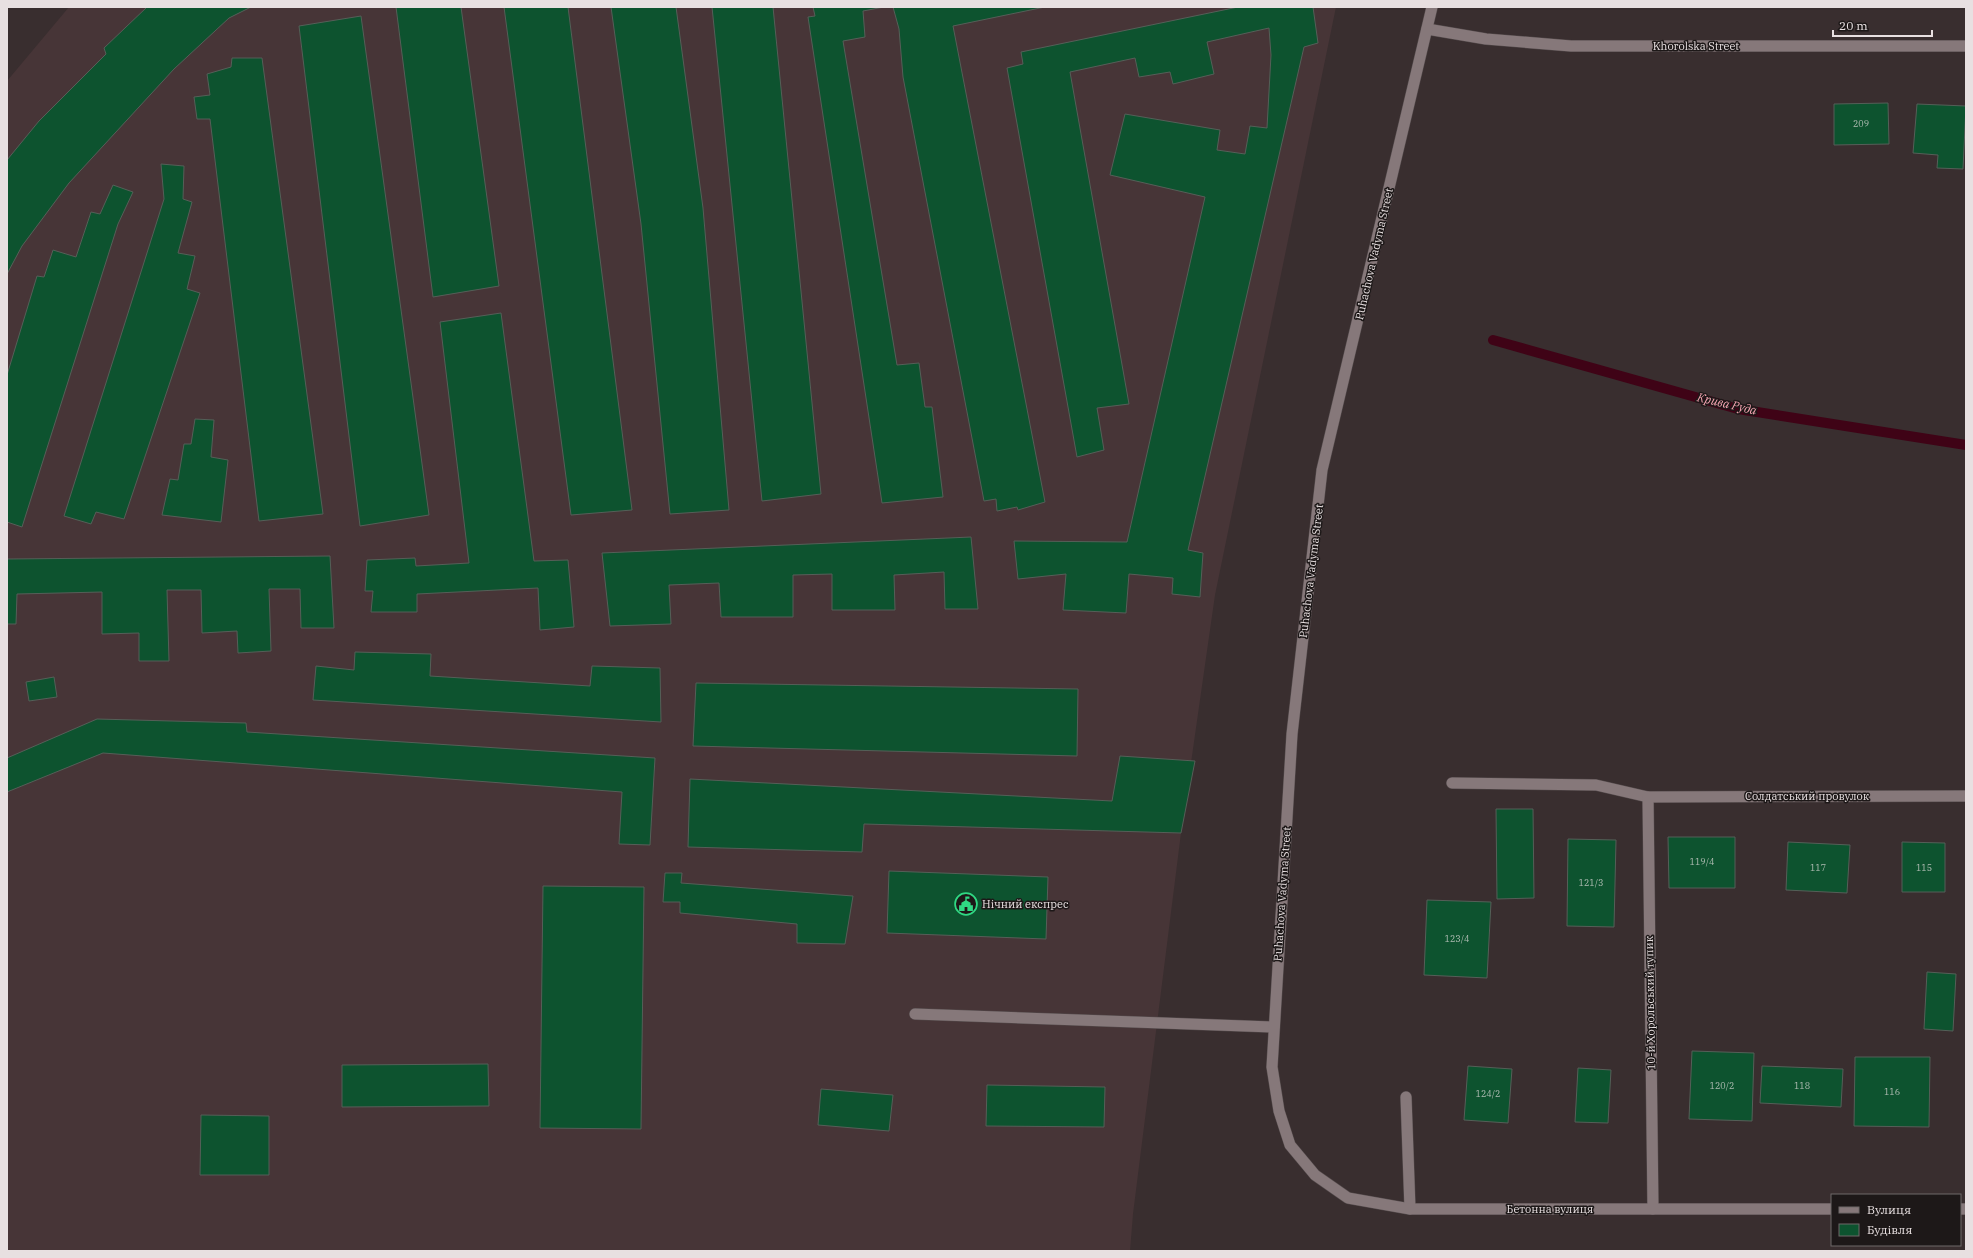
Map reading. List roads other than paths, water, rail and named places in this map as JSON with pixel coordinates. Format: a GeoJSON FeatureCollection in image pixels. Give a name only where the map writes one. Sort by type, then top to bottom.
{"type":"FeatureCollection","features":[{"type":"Feature","properties":{"kind":"street","name":"Puhachova Vadyma Street"},"geometry":{"type":"LineString","coordinates":[[1290,1145],[1279,1111],[1272,1067],[1292,734],[1322,470],[1432,7]]}},
{"type":"Feature","properties":{"kind":"street","name":"Khorolska Street"},"geometry":{"type":"LineString","coordinates":[[1427,29],[1486,39],[1571,46],[1966,46]]}},
{"type":"Feature","properties":{"kind":"street","name":"Солдатський провулок"},"geometry":{"type":"LineString","coordinates":[[1452,783],[1596,784],[1648,797],[1966,796]]}},
{"type":"Feature","properties":{"kind":"street","name":"10-й Хорольський тупик"},"geometry":{"type":"LineString","coordinates":[[1648,797],[1653,1209]]}},
{"type":"Feature","properties":{"kind":"street"},"geometry":{"type":"LineString","coordinates":[[915,1014],[1274,1027]]}},
{"type":"Feature","properties":{"kind":"street"},"geometry":{"type":"LineString","coordinates":[[1406,1097],[1410,1209]]}},
{"type":"Feature","properties":{"kind":"street","name":"Бетонна вулиця"},"geometry":{"type":"LineString","coordinates":[[1290,1145],[1315,1175],[1348,1198],[1410,1209],[1831,1209]]}},
{"type":"Feature","properties":{"kind":"waterway","name":"Крива Руда"},"geometry":{"type":"LineString","coordinates":[[1493,340],[1738,409],[1966,445]]}},
{"type":"Feature","properties":{"kind":"place","name":"Нічний експрес"},"geometry":{"type":"Point","coordinates":[966,904]}}]}
